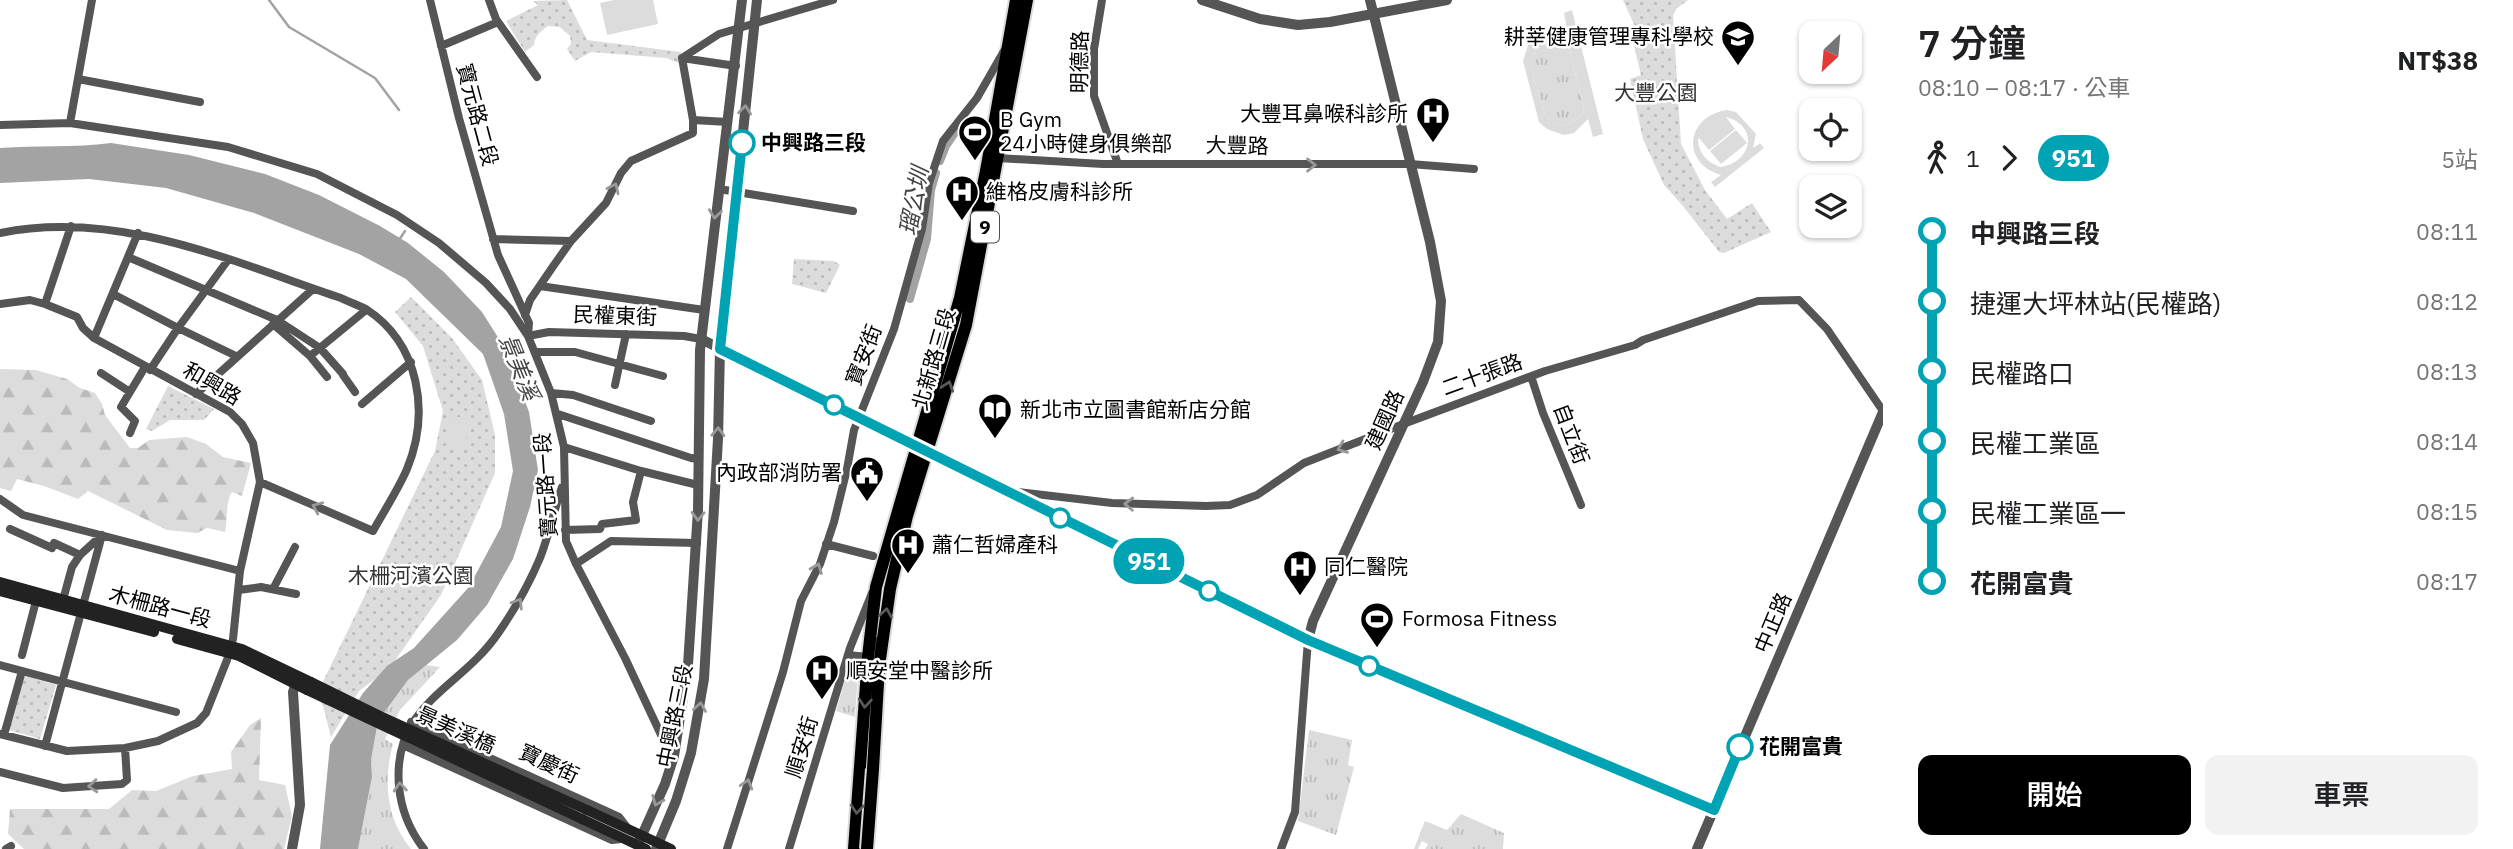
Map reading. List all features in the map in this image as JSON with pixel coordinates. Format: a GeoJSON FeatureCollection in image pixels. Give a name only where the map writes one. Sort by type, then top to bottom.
{"type":"FeatureCollection","features":[{"type":"Feature","properties":{"kind":"main road","name":"北新路三段"},"geometry":{"type":"LineString","coordinates":[[867,769],[882,642],[902,535],[960,298],[1016,0]]}},
{"type":"Feature","properties":{"kind":"main road","name":"北新路三段"},"geometry":{"type":"LineString","coordinates":[[867,769],[868,657],[876,587],[966,325],[1027,0]]}},
{"type":"Feature","properties":{"kind":"main road","name":"木柵路一段"},"geometry":{"type":"LineString","coordinates":[[0,582],[63,600],[81,609]]}},
{"type":"Feature","properties":{"kind":"main road","name":"木柵路一段"},"geometry":{"type":"LineString","coordinates":[[0,591],[81,609],[230,650],[309,686]]}},
{"type":"Feature","properties":{"kind":"main road","name":"景美溪橋"},"geometry":{"type":"LineString","coordinates":[[309,686],[375,724],[585,814]]}},
{"type":"Feature","properties":{"kind":"main road","name":"9"},"geometry":{"type":"LineString","coordinates":[[854,849],[867,769]]}},
{"type":"Feature","properties":{"kind":"main road","name":"9"},"geometry":{"type":"LineString","coordinates":[[867,769],[867,849]]}},
{"type":"Feature","properties":{"kind":"main road","name":"寶慶街"},"geometry":{"type":"LineString","coordinates":[[585,814],[627,834],[642,845],[671,849]]}},
{"type":"Feature","properties":{"kind":"street"},"geometry":{"type":"LineString","coordinates":[[70,123],[92,0]]}},
{"type":"Feature","properties":{"kind":"street","name":"寶元路二段"},"geometry":{"type":"LineString","coordinates":[[430,0],[493,239]]}},
{"type":"Feature","properties":{"kind":"street"},"geometry":{"type":"LineString","coordinates":[[489,0],[498,22],[537,77]]}},
{"type":"Feature","properties":{"kind":"street","name":"中興路三段"},"geometry":{"type":"LineString","coordinates":[[642,845],[674,756],[686,680],[697,543],[698,379],[701,339],[742,0]]}},
{"type":"Feature","properties":{"kind":"street","name":"中興路三段"},"geometry":{"type":"LineString","coordinates":[[657,846],[683,779],[695,735],[704,680],[720,349],[757,0]]}},
{"type":"Feature","properties":{"kind":"street"},"geometry":{"type":"LineString","coordinates":[[682,58],[719,33],[833,0]]}},
{"type":"Feature","properties":{"kind":"street","name":"明德路"},"geometry":{"type":"LineString","coordinates":[[1102,0],[1094,49],[1094,96],[1118,164]]}},
{"type":"Feature","properties":{"kind":"street"},"geometry":{"type":"LineString","coordinates":[[1202,0],[1251,17],[1298,25],[1372,15],[1447,0]]}},
{"type":"Feature","properties":{"kind":"street","name":"建國路"},"geometry":{"type":"LineString","coordinates":[[1281,849],[1295,812],[1308,640],[1313,621],[1406,423],[1438,342],[1441,301],[1430,242],[1370,0]]}},
{"type":"Feature","properties":{"kind":"street"},"geometry":{"type":"LineString","coordinates":[[441,46],[498,22]]}},
{"type":"Feature","properties":{"kind":"street","name":"寶安街"},"geometry":{"type":"LineString","coordinates":[[727,849],[783,672],[801,601],[820,564],[834,522],[854,430],[894,329],[922,229],[929,183],[943,141],[977,98],[1007,46]]}},
{"type":"Feature","properties":{"kind":"street"},"geometry":{"type":"LineString","coordinates":[[682,58],[736,66]]}},
{"type":"Feature","properties":{"kind":"street"},"geometry":{"type":"LineString","coordinates":[[525,315],[530,300],[571,241],[606,203],[621,173],[631,161],[693,133],[682,58]]}},
{"type":"Feature","properties":{"kind":"street"},"geometry":{"type":"LineString","coordinates":[[78,79],[200,102]]}},
{"type":"Feature","properties":{"kind":"street"},"geometry":{"type":"LineString","coordinates":[[693,120],[728,122]]}},
{"type":"Feature","properties":{"kind":"street"},"geometry":{"type":"LineString","coordinates":[[0,125],[70,123],[228,146],[317,174],[397,215],[439,243],[486,283],[510,309],[528,335]]}},
{"type":"Feature","properties":{"kind":"street","name":"大豐路"},"geometry":{"type":"LineString","coordinates":[[998,158],[1118,164],[1410,164],[1474,169]]}},
{"type":"Feature","properties":{"kind":"street"},"geometry":{"type":"LineString","coordinates":[[719,189],[853,211]]}},
{"type":"Feature","properties":{"kind":"street"},"geometry":{"type":"LineString","coordinates":[[0,233],[23,228],[71,226],[138,233],[341,298],[366,310],[397,337],[411,362],[418,387],[418,431],[407,469],[373,531],[260,482]]}},
{"type":"Feature","properties":{"kind":"street"},"geometry":{"type":"LineString","coordinates":[[45,304],[71,226]]}},
{"type":"Feature","properties":{"kind":"street"},"geometry":{"type":"LineString","coordinates":[[94,338],[138,233]]}},
{"type":"Feature","properties":{"kind":"street"},"geometry":{"type":"LineString","coordinates":[[493,239],[571,241]]}},
{"type":"Feature","properties":{"kind":"street","name":"寶元路一段"},"geometry":{"type":"LineString","coordinates":[[493,239],[528,323],[528,335],[558,414],[564,447],[566,541],[670,754],[674,756]]}},
{"type":"Feature","properties":{"kind":"street"},"geometry":{"type":"LineString","coordinates":[[128,257],[275,322],[320,348],[343,374],[355,393]]}},
{"type":"Feature","properties":{"kind":"street"},"geometry":{"type":"LineString","coordinates":[[130,433],[135,421],[121,407],[228,260]]}},
{"type":"Feature","properties":{"kind":"street"},"geometry":{"type":"LineString","coordinates":[[540,286],[704,310]]}},
{"type":"Feature","properties":{"kind":"street"},"geometry":{"type":"LineString","coordinates":[[196,394],[313,289]]}},
{"type":"Feature","properties":{"kind":"street"},"geometry":{"type":"LineString","coordinates":[[113,293],[236,356]]}},
{"type":"Feature","properties":{"kind":"street","name":"和興路"},"geometry":{"type":"LineString","coordinates":[[0,304],[30,300],[77,317],[83,328],[94,338],[230,412],[242,424],[253,443],[260,482],[240,571],[230,650],[206,713],[197,723],[158,741],[125,748],[67,751],[2,735]]}},
{"type":"Feature","properties":{"kind":"street","name":"二十張路"},"geometry":{"type":"LineString","coordinates":[[1007,491],[1112,503],[1230,505],[1257,495],[1304,463],[1406,423],[1531,376],[1635,345],[1758,301],[1799,300],[1827,329],[1883,411]]}},
{"type":"Feature","properties":{"kind":"street"},"geometry":{"type":"LineString","coordinates":[[310,356],[366,310]]}},
{"type":"Feature","properties":{"kind":"street"},"geometry":{"type":"LineString","coordinates":[[275,322],[327,377]]}},
{"type":"Feature","properties":{"kind":"street","name":"民權東街"},"geometry":{"type":"LineString","coordinates":[[528,335],[549,332],[684,336],[701,339]]}},
{"type":"Feature","properties":{"kind":"street"},"geometry":{"type":"LineString","coordinates":[[615,386],[626,334]]}},
{"type":"Feature","properties":{"kind":"street"},"geometry":{"type":"LineString","coordinates":[[701,339],[1308,640],[1714,810]]}},
{"type":"Feature","properties":{"kind":"street"},"geometry":{"type":"LineString","coordinates":[[536,352],[575,352],[663,376]]}},
{"type":"Feature","properties":{"kind":"street"},"geometry":{"type":"LineString","coordinates":[[362,404],[411,362]]}},
{"type":"Feature","properties":{"kind":"street"},"geometry":{"type":"LineString","coordinates":[[101,373],[130,392]]}},
{"type":"Feature","properties":{"kind":"street","name":"自立街"},"geometry":{"type":"LineString","coordinates":[[1531,376],[1543,413],[1581,505]]}},
{"type":"Feature","properties":{"kind":"street"},"geometry":{"type":"LineString","coordinates":[[551,393],[573,395],[651,421]]}},
{"type":"Feature","properties":{"kind":"street","name":"中正路"},"geometry":{"type":"LineString","coordinates":[[1697,849],[1883,411]]}},
{"type":"Feature","properties":{"kind":"street"},"geometry":{"type":"LineString","coordinates":[[558,414],[698,459]]}},
{"type":"Feature","properties":{"kind":"street"},"geometry":{"type":"LineString","coordinates":[[564,447],[698,485]]}},
{"type":"Feature","properties":{"kind":"street"},"geometry":{"type":"LineString","coordinates":[[565,530],[600,528],[602,524],[636,520],[633,502],[641,471]]}},
{"type":"Feature","properties":{"kind":"street"},"geometry":{"type":"LineString","coordinates":[[425,849],[412,830],[401,798],[399,768],[411,722],[484,651],[504,625],[541,556],[565,478]]}},
{"type":"Feature","properties":{"kind":"street"},"geometry":{"type":"LineString","coordinates":[[0,499],[23,515],[240,571]]}},
{"type":"Feature","properties":{"kind":"street"},"geometry":{"type":"LineString","coordinates":[[10,529],[52,548],[54,543],[80,555]]}},
{"type":"Feature","properties":{"kind":"street"},"geometry":{"type":"LineString","coordinates":[[63,600],[72,567],[80,555],[102,535]]}},
{"type":"Feature","properties":{"kind":"street"},"geometry":{"type":"LineString","coordinates":[[45,746],[102,535]]}},
{"type":"Feature","properties":{"kind":"street"},"geometry":{"type":"LineString","coordinates":[[576,564],[611,541],[697,543]]}},
{"type":"Feature","properties":{"kind":"street"},"geometry":{"type":"LineString","coordinates":[[826,544],[873,556]]}},
{"type":"Feature","properties":{"kind":"street"},"geometry":{"type":"LineString","coordinates":[[274,589],[295,547]]}},
{"type":"Feature","properties":{"kind":"street"},"geometry":{"type":"LineString","coordinates":[[239,590],[261,587],[296,594]]}},
{"type":"Feature","properties":{"kind":"street","name":"順安街"},"geometry":{"type":"LineString","coordinates":[[789,849],[848,655],[876,587]]}},
{"type":"Feature","properties":{"kind":"street"},"geometry":{"type":"LineString","coordinates":[[22,655],[36,601]]}},
{"type":"Feature","properties":{"kind":"street"},"geometry":{"type":"LineString","coordinates":[[848,655],[868,657],[875,641],[882,642]]}},
{"type":"Feature","properties":{"kind":"street"},"geometry":{"type":"LineString","coordinates":[[0,665],[176,712]]}},
{"type":"Feature","properties":{"kind":"street"},"geometry":{"type":"LineString","coordinates":[[2,735],[22,671]]}},
{"type":"Feature","properties":{"kind":"street"},"geometry":{"type":"LineString","coordinates":[[292,849],[300,805],[293,692],[296,680]]}},
{"type":"Feature","properties":{"kind":"street"},"geometry":{"type":"LineString","coordinates":[[686,680],[690,689],[683,732],[695,735]]}},
{"type":"Feature","properties":{"kind":"street","name":"寶慶街"},"geometry":{"type":"LineString","coordinates":[[403,745],[612,840],[627,834],[619,817],[411,722]]}},
{"type":"Feature","properties":{"kind":"street"},"geometry":{"type":"LineString","coordinates":[[0,772],[63,788],[122,784],[127,780],[125,748]]}},
{"type":"Feature","properties":{"kind":"green space"},"geometry":{"type":"Polygon","coordinates":[[[567,0],[587,40],[681,52],[679,63],[666,58],[591,52],[575,61],[567,49],[571,44],[570,36],[560,27],[548,26],[537,36],[534,45],[525,52],[506,21],[538,5],[533,1],[567,0]]]}},
{"type":"Feature","properties":{"kind":"green space"},"geometry":{"type":"Polygon","coordinates":[[[614,0],[653,0],[658,24],[607,35],[600,3],[614,0]]]}},
{"type":"Feature","properties":{"kind":"green space","name":"大豐公園"},"geometry":{"type":"Polygon","coordinates":[[[1623,0],[1688,0],[1676,9],[1673,15],[1681,144],[1705,190],[1727,219],[1752,203],[1771,232],[1724,253],[1719,252],[1664,185],[1643,139],[1630,79],[1641,75],[1631,33],[1637,31],[1623,0]]]}},
{"type":"Feature","properties":{"kind":"green space"},"geometry":{"type":"Polygon","coordinates":[[[1572,10],[1603,134],[1593,137],[1588,119],[1574,133],[1564,135],[1547,129],[1539,122],[1523,61],[1529,42],[1540,32],[1558,30],[1568,35],[1564,13],[1572,10]],[[1556,40],[1540,44],[1532,61],[1535,82],[1545,113],[1554,123],[1560,125],[1576,120],[1584,109],[1569,47],[1556,40]]]}},
{"type":"Feature","properties":{"kind":"green space"},"geometry":{"type":"Polygon","coordinates":[[[1556,40],[1569,47],[1584,109],[1576,120],[1566,125],[1554,123],[1545,113],[1532,69],[1533,56],[1540,44],[1556,40]]]}},
{"type":"Feature","properties":{"kind":"green space"},"geometry":{"type":"Polygon","coordinates":[[[1727,110],[1736,112],[1756,134],[1753,148],[1760,143],[1764,148],[1715,187],[1711,182],[1721,175],[1699,161],[1693,140],[1696,130],[1713,114],[1727,110]],[[1726,117],[1735,129],[1709,150],[1699,138],[1700,149],[1711,163],[1720,167],[1731,164],[1745,152],[1747,136],[1744,128],[1726,117]]]}},
{"type":"Feature","properties":{"kind":"green space"},"geometry":{"type":"Polygon","coordinates":[[[1736,130],[1747,143],[1721,164],[1710,151],[1736,130]]]}},
{"type":"Feature","properties":{"kind":"green space"},"geometry":{"type":"Polygon","coordinates":[[[794,259],[834,261],[840,265],[826,293],[792,284],[794,259]]]}},
{"type":"Feature","properties":{"kind":"green space","name":"木柵河濱公園"},"geometry":{"type":"Polygon","coordinates":[[[411,297],[452,338],[482,380],[495,435],[495,473],[441,595],[389,669],[359,691],[331,737],[323,706],[316,696],[435,451],[443,411],[423,346],[395,312],[411,297]]]}},
{"type":"Feature","properties":{"kind":"green space"},"geometry":{"type":"Polygon","coordinates":[[[0,369],[36,370],[67,379],[80,388],[95,393],[105,415],[130,448],[138,448],[149,440],[187,437],[206,444],[223,457],[251,463],[242,496],[232,492],[230,496],[225,532],[207,528],[197,533],[167,530],[88,491],[78,499],[17,479],[11,491],[0,488],[0,369]]]}},
{"type":"Feature","properties":{"kind":"green space"},"geometry":{"type":"Polygon","coordinates":[[[168,386],[214,409],[204,420],[170,420],[152,431],[146,429],[168,386]]]}},
{"type":"Feature","properties":{"kind":"green space"},"geometry":{"type":"Polygon","coordinates":[[[451,416],[469,418],[465,450],[448,448],[451,416]]]}},
{"type":"Feature","properties":{"kind":"green space"},"geometry":{"type":"Polygon","coordinates":[[[426,665],[440,667],[400,710],[385,739],[393,744],[388,771],[392,812],[396,825],[411,849],[358,849],[372,777],[371,760],[378,721],[408,680],[426,665]]]}},
{"type":"Feature","properties":{"kind":"green space"},"geometry":{"type":"Polygon","coordinates":[[[848,669],[858,674],[855,717],[836,711],[848,669]]]}},
{"type":"Feature","properties":{"kind":"green space"},"geometry":{"type":"Polygon","coordinates":[[[26,676],[56,685],[40,739],[9,730],[23,678],[26,676]]]}},
{"type":"Feature","properties":{"kind":"green space"},"geometry":{"type":"Polygon","coordinates":[[[261,718],[259,780],[285,785],[292,816],[284,849],[24,849],[8,834],[10,809],[109,809],[132,790],[156,791],[193,776],[232,769],[231,752],[250,725],[261,718]]]}},
{"type":"Feature","properties":{"kind":"green space"},"geometry":{"type":"Polygon","coordinates":[[[1309,730],[1352,740],[1348,765],[1354,767],[1336,835],[1298,821],[1309,730]]]}},
{"type":"Feature","properties":{"kind":"green space"},"geometry":{"type":"Polygon","coordinates":[[[1461,814],[1504,833],[1503,849],[1425,849],[1428,844],[1422,841],[1418,849],[1414,849],[1425,821],[1447,830],[1461,814]]]}},
{"type":"Feature","properties":{"kind":"shaded area"},"geometry":{"type":"Polygon","coordinates":[[[111,143],[189,155],[265,174],[319,195],[408,243],[444,272],[482,312],[506,350],[529,412],[538,470],[530,507],[513,559],[487,605],[457,640],[408,680],[378,721],[371,760],[372,777],[358,849],[320,849],[330,745],[363,693],[387,666],[414,648],[469,587],[501,527],[513,471],[504,414],[483,354],[406,279],[359,254],[254,213],[166,188],[89,179],[0,183],[0,148],[111,143]]]}},
{"type":"Feature","properties":{"kind":"waterway"},"geometry":{"type":"LineString","coordinates":[[269,0],[289,27],[375,78],[399,110]]}},
{"type":"Feature","properties":{"kind":"waterway","name":"瑠公圳"},"geometry":{"type":"LineString","coordinates":[[940,161],[946,146],[963,121]]}},
{"type":"Feature","properties":{"kind":"waterway","name":"瑠公圳"},"geometry":{"type":"LineString","coordinates":[[910,299],[927,239],[931,190],[936,173]]}},
{"type":"Feature","properties":{"kind":"waterway"},"geometry":{"type":"LineString","coordinates":[[399,240],[405,231]]}},
{"type":"Feature","properties":{"kind":"bus line","name":"951"},"geometry":{"type":"LineString","coordinates":[[742,143],[720,349],[1308,640],[1714,810],[1740,747]]}},
{"type":"Feature","properties":{"kind":"place","name":"耕莘健康管理專科學校"},"geometry":{"type":"Point","coordinates":[1738,67]}},
{"type":"Feature","properties":{"kind":"place","name":"中興路三段"},"geometry":{"type":"Point","coordinates":[742,143]}},
{"type":"Feature","properties":{"kind":"place","name":"大豐耳鼻喉科診所"},"geometry":{"type":"Point","coordinates":[1433,144]}},
{"type":"Feature","properties":{"kind":"place","name":"B Gym 24小時健身俱樂部"},"geometry":{"type":"Point","coordinates":[975,162]}},
{"type":"Feature","properties":{"kind":"place","name":"維格皮膚科診所"},"geometry":{"type":"Point","coordinates":[962,222]}},
{"type":"Feature","properties":{"kind":"place","name":"新北市立圖書館新店分館"},"geometry":{"type":"Point","coordinates":[995,440]}},
{"type":"Feature","properties":{"kind":"place","name":"內政部消防署"},"geometry":{"type":"Point","coordinates":[867,503]}},
{"type":"Feature","properties":{"kind":"place","name":"蕭仁哲婦產科"},"geometry":{"type":"Point","coordinates":[908,575]}},
{"type":"Feature","properties":{"kind":"place","name":"同仁醫院"},"geometry":{"type":"Point","coordinates":[1300,597]}},
{"type":"Feature","properties":{"kind":"place","name":"Formosa Fitness"},"geometry":{"type":"Point","coordinates":[1377,649]}},
{"type":"Feature","properties":{"kind":"place","name":"順安堂中醫診所"},"geometry":{"type":"Point","coordinates":[822,701]}},
{"type":"Feature","properties":{"kind":"place","name":"花開富貴"},"geometry":{"type":"Point","coordinates":[1740,747]}},
{"type":"Feature","properties":{"kind":"water label","name":"景美溪"},"geometry":{"type":"Point","coordinates":[519,367]}}]}
